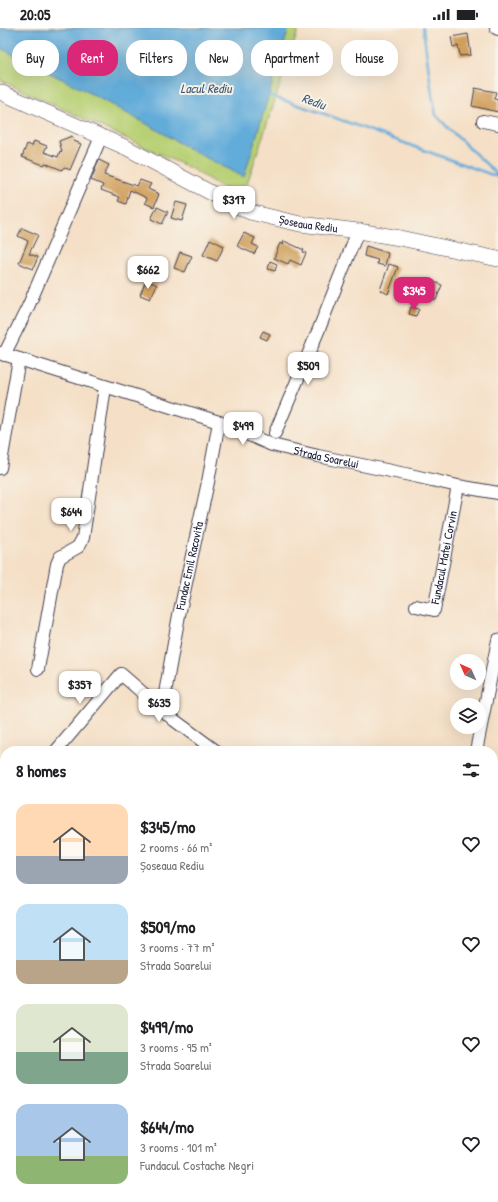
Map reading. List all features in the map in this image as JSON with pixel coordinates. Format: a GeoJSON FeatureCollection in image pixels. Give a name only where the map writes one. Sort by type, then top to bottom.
{"type":"FeatureCollection","features":[{"type":"Feature","properties":{"kind":"main road","name":"Șoseaua Rediu"},"geometry":{"type":"LineString","coordinates":[[0,92],[127,148],[232,204],[250,212],[300,224],[400,238],[498,259]]}},
{"type":"Feature","properties":{"kind":"street"},"geometry":{"type":"LineString","coordinates":[[483,121],[498,124]]}},
{"type":"Feature","properties":{"kind":"street"},"geometry":{"type":"LineString","coordinates":[[2,354],[28,307],[101,136]]}},
{"type":"Feature","properties":{"kind":"street"},"geometry":{"type":"LineString","coordinates":[[275,433],[358,231]]}},
{"type":"Feature","properties":{"kind":"street","name":"Strada Soarelui"},"geometry":{"type":"LineString","coordinates":[[2,354],[219,422],[272,445],[318,456],[410,474],[458,486],[498,493]]}},
{"type":"Feature","properties":{"kind":"street"},"geometry":{"type":"LineString","coordinates":[[0,468],[19,359]]}},
{"type":"Feature","properties":{"kind":"street"},"geometry":{"type":"LineString","coordinates":[[38,669],[57,564],[60,557],[78,547],[83,538],[105,387]]}},
{"type":"Feature","properties":{"kind":"street","name":"Fundac Emil Racovita"},"geometry":{"type":"LineString","coordinates":[[162,710],[179,615],[208,482],[219,422]]}},
{"type":"Feature","properties":{"kind":"street","name":"Fundacul Matei Corvin"},"geometry":{"type":"LineString","coordinates":[[416,606],[434,610],[458,486]]}},
{"type":"Feature","properties":{"kind":"street"},"geometry":{"type":"LineString","coordinates":[[477,746],[498,640]]}},
{"type":"Feature","properties":{"kind":"street"},"geometry":{"type":"LineString","coordinates":[[60,746],[121,674],[162,710],[209,746]]}},
{"type":"Feature","properties":{"kind":"green space","name":"Lacul Rediu"},"geometry":{"type":"Polygon","coordinates":[[[0,28],[299,28],[295,40],[251,40],[251,76],[283,76],[242,199],[190,168],[0,80],[0,28]]]}},
{"type":"Feature","properties":{"kind":"water","name":"Lacul Rediu"},"geometry":{"type":"Polygon","coordinates":[[[0,28],[289,28],[285,40],[251,40],[251,76],[275,76],[244,177],[191,150],[156,129],[56,76],[59,76],[59,40],[12,40],[12,54],[0,48],[0,28]]]}},
{"type":"Feature","properties":{"kind":"building"},"geometry":{"type":"Polygon","coordinates":[[[468,34],[471,55],[460,56],[458,46],[453,47],[451,37],[468,34]]]}},
{"type":"Feature","properties":{"kind":"building"},"geometry":{"type":"Polygon","coordinates":[[[475,88],[496,92],[494,99],[498,100],[498,112],[472,106],[475,88]]]}},
{"type":"Feature","properties":{"kind":"building"},"geometry":{"type":"Polygon","coordinates":[[[72,136],[74,141],[81,144],[70,170],[64,167],[62,170],[45,163],[44,165],[22,157],[27,144],[32,146],[34,141],[47,146],[44,152],[58,157],[60,151],[62,152],[59,141],[72,136]]]}},
{"type":"Feature","properties":{"kind":"building"},"geometry":{"type":"Polygon","coordinates":[[[99,160],[109,165],[104,175],[137,186],[140,180],[151,184],[148,189],[159,194],[154,207],[145,203],[147,198],[130,190],[126,204],[118,201],[120,197],[101,190],[103,185],[91,180],[99,160]]]}},
{"type":"Feature","properties":{"kind":"building"},"geometry":{"type":"Polygon","coordinates":[[[176,202],[187,205],[182,221],[171,218],[176,202]]]}},
{"type":"Feature","properties":{"kind":"building"},"geometry":{"type":"Polygon","coordinates":[[[157,207],[168,212],[162,224],[151,219],[157,207]]]}},
{"type":"Feature","properties":{"kind":"building"},"geometry":{"type":"Polygon","coordinates":[[[22,228],[38,235],[29,254],[38,257],[33,269],[19,263],[28,241],[18,236],[22,228]]]}},
{"type":"Feature","properties":{"kind":"building"},"geometry":{"type":"Polygon","coordinates":[[[244,233],[255,238],[252,244],[258,247],[254,254],[237,246],[244,233]]]}},
{"type":"Feature","properties":{"kind":"building"},"geometry":{"type":"Polygon","coordinates":[[[210,239],[224,246],[217,261],[203,255],[210,239]]]}},
{"type":"Feature","properties":{"kind":"building"},"geometry":{"type":"Polygon","coordinates":[[[284,241],[304,250],[303,252],[306,253],[301,265],[290,260],[288,264],[274,258],[280,243],[283,245],[284,241]]]}},
{"type":"Feature","properties":{"kind":"building"},"geometry":{"type":"Polygon","coordinates":[[[366,246],[388,253],[385,266],[377,264],[378,260],[364,256],[366,246]]]}},
{"type":"Feature","properties":{"kind":"building"},"geometry":{"type":"Polygon","coordinates":[[[180,252],[192,256],[185,272],[174,268],[180,252]]]}},
{"type":"Feature","properties":{"kind":"building"},"geometry":{"type":"Polygon","coordinates":[[[270,261],[277,264],[275,271],[268,269],[270,261]]]}},
{"type":"Feature","properties":{"kind":"building"},"geometry":{"type":"Polygon","coordinates":[[[389,264],[398,267],[388,294],[380,290],[389,264]]]}},
{"type":"Feature","properties":{"kind":"building"},"geometry":{"type":"Polygon","coordinates":[[[424,278],[442,285],[436,300],[418,293],[424,278]]]}},
{"type":"Feature","properties":{"kind":"building"},"geometry":{"type":"Polygon","coordinates":[[[146,280],[157,285],[150,299],[140,295],[146,280]]]}},
{"type":"Feature","properties":{"kind":"building"},"geometry":{"type":"Polygon","coordinates":[[[411,307],[419,309],[416,316],[409,314],[411,307]]]}},
{"type":"Feature","properties":{"kind":"building"},"geometry":{"type":"Polygon","coordinates":[[[263,331],[270,334],[267,340],[260,337],[263,331]]]}},
{"type":"Feature","properties":{"kind":"waterway"},"geometry":{"type":"LineString","coordinates":[[423,28],[436,115],[498,175]]}},
{"type":"Feature","properties":{"kind":"waterway","name":"Rediu"},"geometry":{"type":"LineString","coordinates":[[265,94],[498,177]]}}]}
